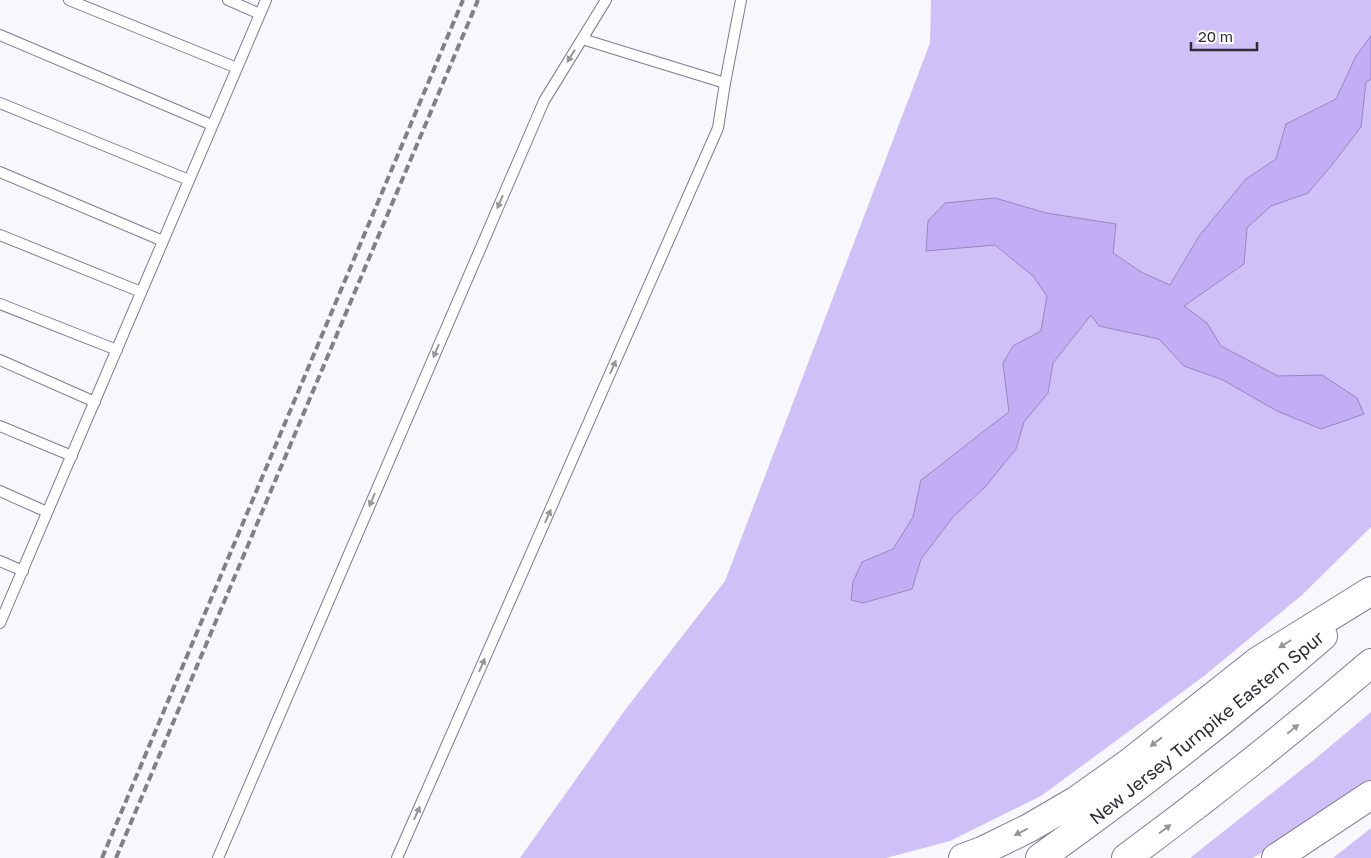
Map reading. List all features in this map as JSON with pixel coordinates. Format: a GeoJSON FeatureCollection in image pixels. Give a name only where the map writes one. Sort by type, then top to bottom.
{"type":"FeatureCollection","features":[{"type":"Feature","properties":{"kind":"highway"},"geometry":{"type":"LineString","coordinates":[[963,858],[1029,828],[1077,800],[1136,758],[1258,661],[1371,592]]}},
{"type":"Feature","properties":{"kind":"highway","name":"New Jersey Turnpike Eastern Spur"},"geometry":{"type":"LineString","coordinates":[[1040,858],[1118,802],[1188,748],[1274,678],[1371,592]]}},
{"type":"Feature","properties":{"kind":"highway"},"geometry":{"type":"LineString","coordinates":[[1126,858],[1238,773],[1371,663]]}},
{"type":"Feature","properties":{"kind":"highway"},"geometry":{"type":"LineString","coordinates":[[1276,858],[1371,795]]}},
{"type":"Feature","properties":{"kind":"highway"},"geometry":{"type":"LineString","coordinates":[[1306,858],[1371,800]]}},
{"type":"Feature","properties":{"kind":"lane"},"geometry":{"type":"LineString","coordinates":[[69,0],[237,68]]}},
{"type":"Feature","properties":{"kind":"lane"},"geometry":{"type":"LineString","coordinates":[[228,0],[260,14]]}},
{"type":"Feature","properties":{"kind":"lane"},"geometry":{"type":"LineString","coordinates":[[0,623],[266,0]]}},
{"type":"Feature","properties":{"kind":"lane"},"geometry":{"type":"LineString","coordinates":[[218,858],[544,101],[606,0]]}},
{"type":"Feature","properties":{"kind":"lane"},"geometry":{"type":"LineString","coordinates":[[397,858],[718,128],[741,0]]}},
{"type":"Feature","properties":{"kind":"lane"},"geometry":{"type":"LineString","coordinates":[[0,36],[212,125]]}},
{"type":"Feature","properties":{"kind":"lane"},"geometry":{"type":"LineString","coordinates":[[582,39],[725,83]]}},
{"type":"Feature","properties":{"kind":"lane"},"geometry":{"type":"LineString","coordinates":[[0,103],[189,180]]}},
{"type":"Feature","properties":{"kind":"lane"},"geometry":{"type":"LineString","coordinates":[[0,172],[163,241]]}},
{"type":"Feature","properties":{"kind":"lane"},"geometry":{"type":"LineString","coordinates":[[0,235],[141,292]]}},
{"type":"Feature","properties":{"kind":"lane"},"geometry":{"type":"LineString","coordinates":[[0,304],[117,350]]}},
{"type":"Feature","properties":{"kind":"lane"},"geometry":{"type":"LineString","coordinates":[[0,360],[95,402]]}},
{"type":"Feature","properties":{"kind":"lane"},"geometry":{"type":"LineString","coordinates":[[0,426],[72,456]]}},
{"type":"Feature","properties":{"kind":"lane"},"geometry":{"type":"LineString","coordinates":[[0,491],[47,512]]}},
{"type":"Feature","properties":{"kind":"lane"},"geometry":{"type":"LineString","coordinates":[[0,561],[22,570]]}},
{"type":"Feature","properties":{"kind":"shaded area"},"geometry":{"type":"Polygon","coordinates":[[[931,0],[1371,0],[1371,527],[1302,595],[1204,676],[1041,796],[950,841],[886,858],[520,858],[625,710],[725,581],[930,43],[931,0]]]}},
{"type":"Feature","properties":{"kind":"shaded area"},"geometry":{"type":"Polygon","coordinates":[[[1371,36],[1371,79],[1366,82],[1361,127],[1308,193],[1271,206],[1247,228],[1244,264],[1184,306],[1207,323],[1221,346],[1278,376],[1322,375],[1357,398],[1364,414],[1321,429],[1277,411],[1223,380],[1184,366],[1159,339],[1099,326],[1091,315],[1053,363],[1048,393],[1024,422],[1016,449],[985,487],[953,517],[921,559],[912,589],[863,603],[851,600],[853,582],[862,562],[893,549],[913,517],[921,480],[1009,412],[1003,363],[1013,346],[1041,331],[1047,296],[1033,276],[995,245],[926,251],[928,221],[945,203],[995,198],[1046,213],[1116,224],[1113,253],[1141,272],[1170,285],[1199,236],[1246,179],[1276,159],[1286,124],[1336,99],[1356,56],[1371,36]]]}},
{"type":"Feature","properties":{"kind":"shaded area"},"geometry":{"type":"Polygon","coordinates":[[[1371,712],[1371,780],[1365,786],[1252,858],[1190,858],[1315,759],[1371,712]]]}},
{"type":"Feature","properties":{"kind":"shaded area"},"geometry":{"type":"Polygon","coordinates":[[[1371,828],[1371,858],[1333,858],[1371,828]]]}},
{"type":"Feature","properties":{"kind":"railway"},"geometry":{"type":"LineString","coordinates":[[102,858],[463,0]]}},
{"type":"Feature","properties":{"kind":"railway"},"geometry":{"type":"LineString","coordinates":[[116,858],[478,0]]}}]}
